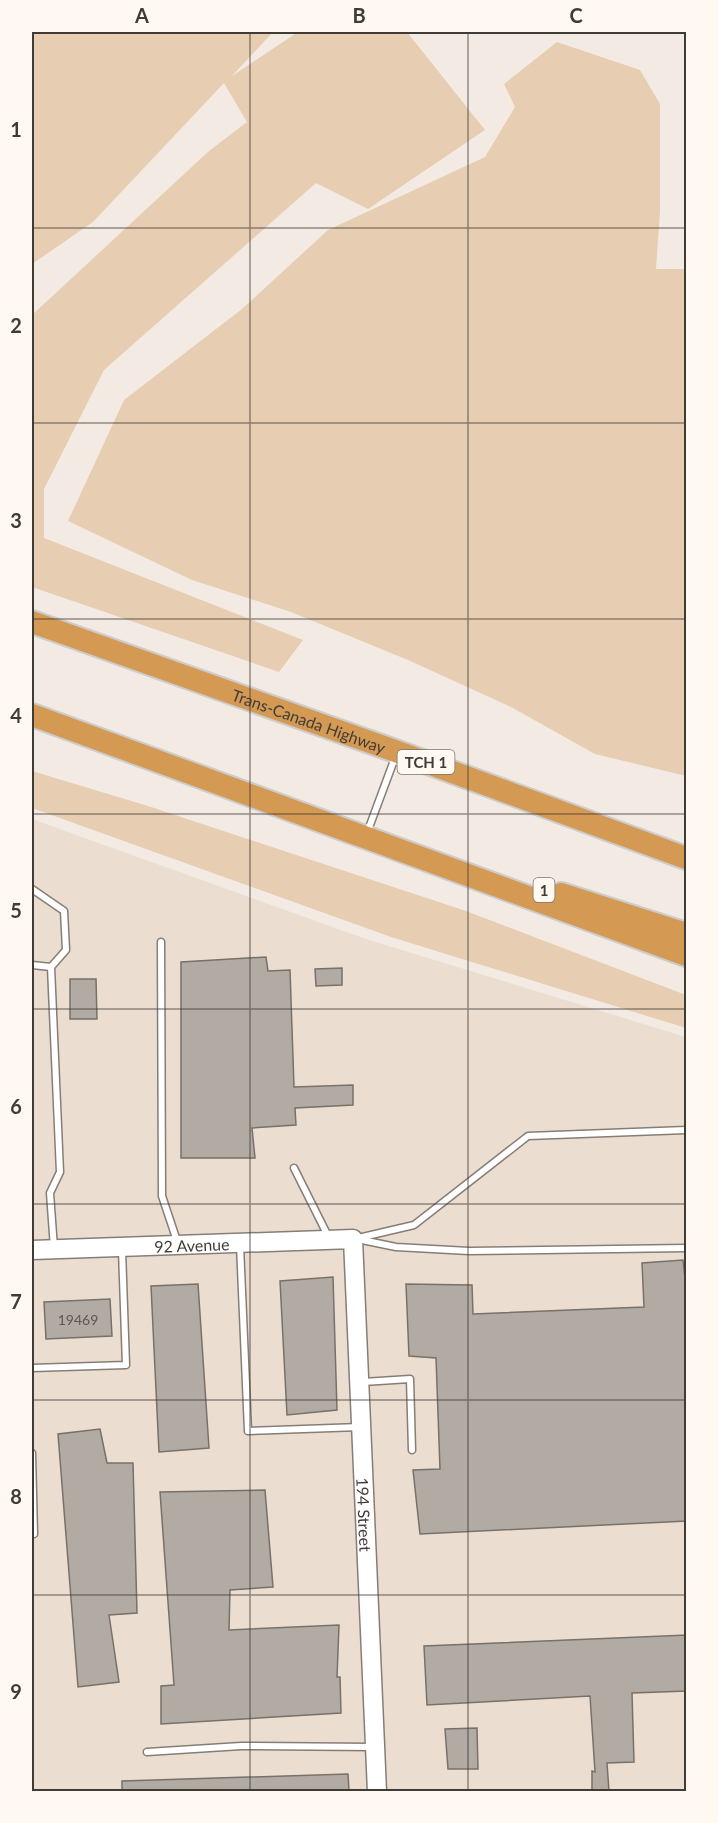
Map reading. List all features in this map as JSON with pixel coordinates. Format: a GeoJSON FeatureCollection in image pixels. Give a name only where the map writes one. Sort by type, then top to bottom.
{"type":"FeatureCollection","features":[{"type":"Feature","properties":{"kind":"highway","name":"Trans-Canada Highway"},"geometry":{"type":"LineString","coordinates":[[32,622],[687,858]]}},
{"type":"Feature","properties":{"kind":"highway"},"geometry":{"type":"LineString","coordinates":[[32,715],[687,955]]}},
{"type":"Feature","properties":{"kind":"highway","name":"1"},"geometry":{"type":"LineString","coordinates":[[401,849],[595,904],[687,934]]}},
{"type":"Feature","properties":{"kind":"street","name":"92 Avenue"},"geometry":{"type":"LineString","coordinates":[[32,1250],[353,1239]]}},
{"type":"Feature","properties":{"kind":"street","name":"194 Street"},"geometry":{"type":"LineString","coordinates":[[353,1239],[377,1791]]}},
{"type":"Feature","properties":{"kind":"lane"},"geometry":{"type":"LineString","coordinates":[[366,836],[398,752]]}},
{"type":"Feature","properties":{"kind":"lane"},"geometry":{"type":"LineString","coordinates":[[32,889],[64,911],[66,950],[51,967],[60,1172],[50,1193],[54,1249]]}},
{"type":"Feature","properties":{"kind":"lane"},"geometry":{"type":"LineString","coordinates":[[161,942],[162,1196],[178,1245]]}},
{"type":"Feature","properties":{"kind":"lane"},"geometry":{"type":"LineString","coordinates":[[32,965],[51,967]]}},
{"type":"Feature","properties":{"kind":"lane"},"geometry":{"type":"LineString","coordinates":[[353,1239],[414,1225],[528,1136],[687,1130]]}},
{"type":"Feature","properties":{"kind":"lane"},"geometry":{"type":"LineString","coordinates":[[294,1168],[330,1239]]}},
{"type":"Feature","properties":{"kind":"lane"},"geometry":{"type":"LineString","coordinates":[[353,1239],[396,1247],[469,1251],[687,1248]]}},
{"type":"Feature","properties":{"kind":"lane"},"geometry":{"type":"LineString","coordinates":[[240,1243],[248,1431],[361,1426]]}},
{"type":"Feature","properties":{"kind":"lane"},"geometry":{"type":"LineString","coordinates":[[32,1368],[126,1365],[122,1247]]}},
{"type":"Feature","properties":{"kind":"lane"},"geometry":{"type":"LineString","coordinates":[[359,1382],[410,1379],[412,1450]]}},
{"type":"Feature","properties":{"kind":"lane"},"geometry":{"type":"LineString","coordinates":[[32,1453],[34,1534]]}},
{"type":"Feature","properties":{"kind":"lane"},"geometry":{"type":"LineString","coordinates":[[147,1752],[241,1746],[375,1747]]}},
{"type":"Feature","properties":{"kind":"shaded area"},"geometry":{"type":"Polygon","coordinates":[[[32,32],[273,32],[232,76],[298,32],[407,32],[485,130],[368,209],[316,183],[104,370],[44,489],[44,538],[303,640],[279,672],[32,587],[32,315],[209,151],[247,122],[224,83],[93,222],[32,264],[32,32]]]}},
{"type":"Feature","properties":{"kind":"shaded area"},"geometry":{"type":"Polygon","coordinates":[[[557,42],[640,70],[660,104],[660,211],[656,269],[686,269],[686,776],[595,754],[511,707],[408,660],[291,612],[192,580],[68,521],[124,400],[242,309],[328,230],[485,157],[515,107],[504,84],[557,42]]]}},
{"type":"Feature","properties":{"kind":"shaded area"},"geometry":{"type":"Polygon","coordinates":[[[32,771],[148,806],[466,911],[686,995],[686,1028],[391,937],[32,808],[32,771]]]}},
{"type":"Feature","properties":{"kind":"shaded area"},"geometry":{"type":"Polygon","coordinates":[[[32,819],[366,939],[686,1037],[686,1791],[32,1791],[32,819]]]}},
{"type":"Feature","properties":{"kind":"building"},"geometry":{"type":"Polygon","coordinates":[[[266,957],[268,971],[290,970],[294,1087],[353,1085],[353,1105],[295,1108],[296,1125],[252,1128],[255,1158],[181,1158],[181,962],[266,957]]]}},
{"type":"Feature","properties":{"kind":"building"},"geometry":{"type":"Polygon","coordinates":[[[342,968],[342,985],[316,986],[315,969],[342,968]]]}},
{"type":"Feature","properties":{"kind":"building"},"geometry":{"type":"Polygon","coordinates":[[[70,979],[96,979],[97,1019],[70,1019],[70,979]]]}},
{"type":"Feature","properties":{"kind":"building"},"geometry":{"type":"Polygon","coordinates":[[[683,1260],[687,1296],[687,1521],[420,1534],[413,1470],[440,1469],[436,1358],[409,1356],[406,1284],[472,1285],[473,1314],[644,1307],[642,1263],[683,1260]]]}},
{"type":"Feature","properties":{"kind":"building"},"geometry":{"type":"Polygon","coordinates":[[[333,1277],[337,1410],[287,1415],[280,1281],[333,1277]]]}},
{"type":"Feature","properties":{"kind":"building"},"geometry":{"type":"Polygon","coordinates":[[[198,1284],[209,1448],[159,1452],[151,1286],[198,1284]]]}},
{"type":"Feature","properties":{"kind":"building"},"geometry":{"type":"Polygon","coordinates":[[[110,1299],[112,1336],[46,1339],[44,1302],[110,1299]]]}},
{"type":"Feature","properties":{"kind":"building"},"geometry":{"type":"Polygon","coordinates":[[[100,1429],[107,1463],[133,1463],[137,1613],[109,1615],[119,1682],[78,1687],[58,1434],[100,1429]]]}},
{"type":"Feature","properties":{"kind":"building"},"geometry":{"type":"Polygon","coordinates":[[[265,1490],[273,1587],[230,1590],[229,1630],[339,1625],[337,1677],[340,1677],[341,1713],[161,1724],[161,1686],[174,1685],[160,1492],[265,1490]]]}},
{"type":"Feature","properties":{"kind":"building"},"geometry":{"type":"Polygon","coordinates":[[[687,1635],[687,1691],[632,1693],[634,1762],[607,1763],[609,1791],[592,1791],[592,1771],[595,1772],[590,1696],[427,1705],[424,1646],[687,1635]]]}},
{"type":"Feature","properties":{"kind":"building"},"geometry":{"type":"Polygon","coordinates":[[[477,1728],[478,1769],[448,1769],[445,1729],[477,1728]]]}},
{"type":"Feature","properties":{"kind":"building"},"geometry":{"type":"Polygon","coordinates":[[[348,1774],[349,1791],[122,1791],[122,1781],[348,1774]]]}}]}
